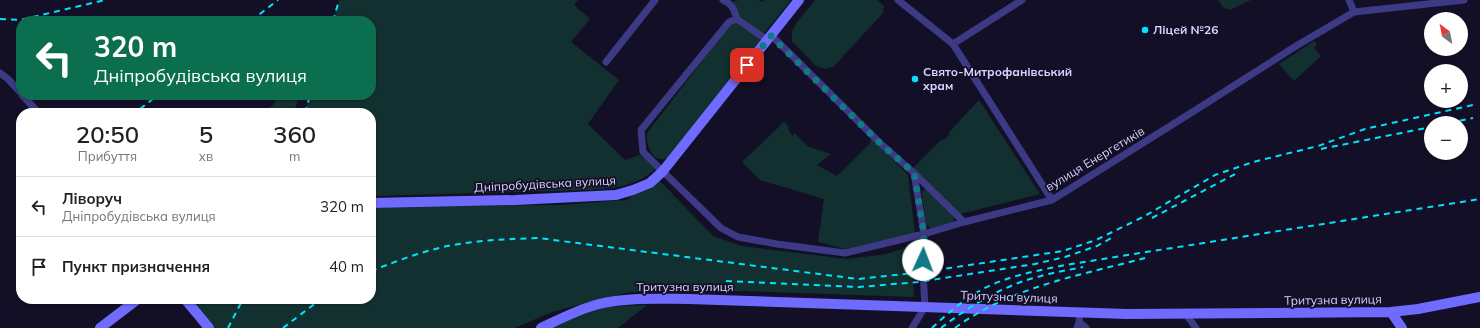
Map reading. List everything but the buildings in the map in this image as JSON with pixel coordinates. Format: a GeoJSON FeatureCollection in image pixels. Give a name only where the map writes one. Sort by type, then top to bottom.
{"type":"FeatureCollection","features":[{"type":"Feature","properties":{"kind":"street"},"geometry":{"type":"LineString","coordinates":[[606,62],[655,0]]}},
{"type":"Feature","properties":{"kind":"street"},"geometry":{"type":"LineString","coordinates":[[723,0],[730,3],[735,11],[736,19],[769,38],[880,143],[914,173],[964,222]]}},
{"type":"Feature","properties":{"kind":"street","name":"Дніпробудівська вулиця"},"geometry":{"type":"LineString","coordinates":[[376,202],[515,200],[616,195],[650,183],[663,171],[799,0]]}},
{"type":"Feature","properties":{"kind":"street"},"geometry":{"type":"LineString","coordinates":[[898,0],[953,44],[1052,200]]}},
{"type":"Feature","properties":{"kind":"street"},"geometry":{"type":"LineString","coordinates":[[953,44],[1022,0]]}},
{"type":"Feature","properties":{"kind":"street"},"geometry":{"type":"LineString","coordinates":[[1349,0],[1354,12]]}},
{"type":"Feature","properties":{"kind":"street","name":"вулиця Енергетиків"},"geometry":{"type":"LineString","coordinates":[[736,19],[729,22],[641,130],[643,152],[721,228],[738,237],[845,254],[1052,200],[1296,46],[1354,12],[1464,0]]}},
{"type":"Feature","properties":{"kind":"street"},"geometry":{"type":"LineString","coordinates":[[0,73],[16,88]]}},
{"type":"Feature","properties":{"kind":"street"},"geometry":{"type":"LineString","coordinates":[[27,100],[34,108]]}},
{"type":"Feature","properties":{"kind":"street"},"geometry":{"type":"LineString","coordinates":[[912,328],[925,306],[923,272],[924,234],[914,173]]}},
{"type":"Feature","properties":{"kind":"street","name":"Тритузна вулиця"},"geometry":{"type":"LineString","coordinates":[[542,328],[571,314],[600,304],[638,299],[689,299],[925,306],[1079,321],[1185,314],[1390,312],[1418,309],[1480,297]]}},
{"type":"Feature","properties":{"kind":"street"},"geometry":{"type":"LineString","coordinates":[[100,328],[131,304]]}},
{"type":"Feature","properties":{"kind":"street"},"geometry":{"type":"LineString","coordinates":[[189,304],[209,328]]}},
{"type":"Feature","properties":{"kind":"street"},"geometry":{"type":"LineString","coordinates":[[1390,312],[1402,328]]}},
{"type":"Feature","properties":{"kind":"street"},"geometry":{"type":"LineString","coordinates":[[1185,314],[1196,328]]}},
{"type":"Feature","properties":{"kind":"street"},"geometry":{"type":"LineString","coordinates":[[1079,321],[1086,328]]}},
{"type":"Feature","properties":{"kind":"green space"},"geometry":{"type":"Polygon","coordinates":[[[339,0],[578,0],[574,5],[590,19],[571,42],[619,80],[588,124],[625,160],[639,155],[646,159],[656,169],[633,183],[617,187],[591,190],[376,196],[376,108],[306,108],[309,100],[376,100],[376,16],[334,16],[339,0]]]}},
{"type":"Feature","properties":{"kind":"green space"},"geometry":{"type":"Polygon","coordinates":[[[738,0],[759,0],[762,2],[765,0],[791,0],[762,36],[737,19],[730,3],[738,0]]]}},
{"type":"Feature","properties":{"kind":"green space"},"geometry":{"type":"Polygon","coordinates":[[[815,0],[877,0],[884,6],[883,13],[834,66],[826,69],[816,66],[792,41],[792,31],[797,22],[815,0]]]}},
{"type":"Feature","properties":{"kind":"green space"},"geometry":{"type":"Polygon","coordinates":[[[1218,0],[1251,0],[1230,10],[1223,7],[1218,0]]]}},
{"type":"Feature","properties":{"kind":"green space"},"geometry":{"type":"Polygon","coordinates":[[[738,22],[760,37],[760,42],[668,157],[659,159],[655,157],[647,143],[647,133],[729,26],[738,22]]]}},
{"type":"Feature","properties":{"kind":"green space"},"geometry":{"type":"Polygon","coordinates":[[[1314,41],[1317,44],[1314,48],[1321,56],[1294,81],[1279,64],[1314,41]]]}},
{"type":"Feature","properties":{"kind":"green space"},"geometry":{"type":"Polygon","coordinates":[[[276,100],[298,100],[295,108],[269,108],[276,100]]]}},
{"type":"Feature","properties":{"kind":"green space"},"geometry":{"type":"Polygon","coordinates":[[[979,100],[1040,194],[960,214],[913,168],[942,139],[944,140],[950,134],[949,132],[979,100]]]}},
{"type":"Feature","properties":{"kind":"green space"},"geometry":{"type":"Polygon","coordinates":[[[784,122],[789,127],[788,130],[793,136],[795,133],[807,146],[831,154],[817,165],[837,176],[870,143],[871,138],[908,175],[915,233],[845,249],[818,242],[824,199],[760,180],[742,162],[784,122]]]}},
{"type":"Feature","properties":{"kind":"green space"},"geometry":{"type":"Polygon","coordinates":[[[659,180],[713,236],[742,246],[847,259],[887,254],[910,246],[914,297],[740,291],[629,292],[552,312],[515,328],[214,328],[196,304],[376,304],[376,206],[562,205],[626,200],[659,180]]]}},
{"type":"Feature","properties":{"kind":"green space"},"geometry":{"type":"Polygon","coordinates":[[[927,190],[952,214],[954,217],[953,223],[931,229],[926,224],[922,196],[922,192],[927,190]]]}},
{"type":"Feature","properties":{"kind":"green space"},"geometry":{"type":"Polygon","coordinates":[[[647,305],[618,328],[551,328],[572,317],[603,307],[647,305]]]}},
{"type":"Feature","properties":{"kind":"railway"},"geometry":{"type":"LineString","coordinates":[[37,16],[105,0]]}},
{"type":"Feature","properties":{"kind":"railway"},"geometry":{"type":"LineString","coordinates":[[257,16],[278,0]]}},
{"type":"Feature","properties":{"kind":"railway"},"geometry":{"type":"LineString","coordinates":[[334,16],[339,0]]}},
{"type":"Feature","properties":{"kind":"railway"},"geometry":{"type":"LineString","coordinates":[[0,19],[16,20]]}},
{"type":"Feature","properties":{"kind":"railway"},"geometry":{"type":"LineString","coordinates":[[141,108],[152,100]]}},
{"type":"Feature","properties":{"kind":"railway"},"geometry":{"type":"LineString","coordinates":[[306,108],[309,100]]}},
{"type":"Feature","properties":{"kind":"railway"},"geometry":{"type":"LineString","coordinates":[[376,269],[422,253],[453,245],[506,239],[538,238],[858,279],[923,272],[1063,251],[1096,240],[1143,217],[1215,175],[1253,162],[1318,146],[1365,129],[1473,105]]}},
{"type":"Feature","properties":{"kind":"railway"},"geometry":{"type":"LineString","coordinates":[[1468,119],[1473,118]]}},
{"type":"Feature","properties":{"kind":"railway"},"geometry":{"type":"LineString","coordinates":[[1321,149],[1424,128]]}},
{"type":"Feature","properties":{"kind":"railway"},"geometry":{"type":"LineString","coordinates":[[1152,218],[1237,173]]}},
{"type":"Feature","properties":{"kind":"railway"},"geometry":{"type":"LineString","coordinates":[[932,328],[955,308],[981,290],[1001,281],[1033,272],[1065,265],[1480,199]]}},
{"type":"Feature","properties":{"kind":"railway"},"geometry":{"type":"LineString","coordinates":[[726,281],[859,287],[918,282],[1035,264],[1065,257],[1097,246],[1113,237]]}},
{"type":"Feature","properties":{"kind":"railway"},"geometry":{"type":"LineString","coordinates":[[955,328],[977,314],[1024,292],[1073,276],[1149,257]]}},
{"type":"Feature","properties":{"kind":"railway"},"geometry":{"type":"LineString","coordinates":[[941,328],[964,311],[1001,290],[1027,280],[1083,267]]}},
{"type":"Feature","properties":{"kind":"railway"},"geometry":{"type":"LineString","coordinates":[[228,328],[240,304]]}},
{"type":"Feature","properties":{"kind":"railway"},"geometry":{"type":"LineString","coordinates":[[283,328],[314,304]]}},
{"type":"Feature","properties":{"kind":"place","name":"Ліцей №26"},"geometry":{"type":"Point","coordinates":[1145,30]}},
{"type":"Feature","properties":{"kind":"place","name":"Свято-Митрофанівський храм"},"geometry":{"type":"Point","coordinates":[915,79]}},
{"type":"Feature","properties":{"kind":"route"},"geometry":{"type":"LineString","coordinates":[[747,65],[771,36],[880,143],[914,173],[924,234],[923,260]]}}]}
